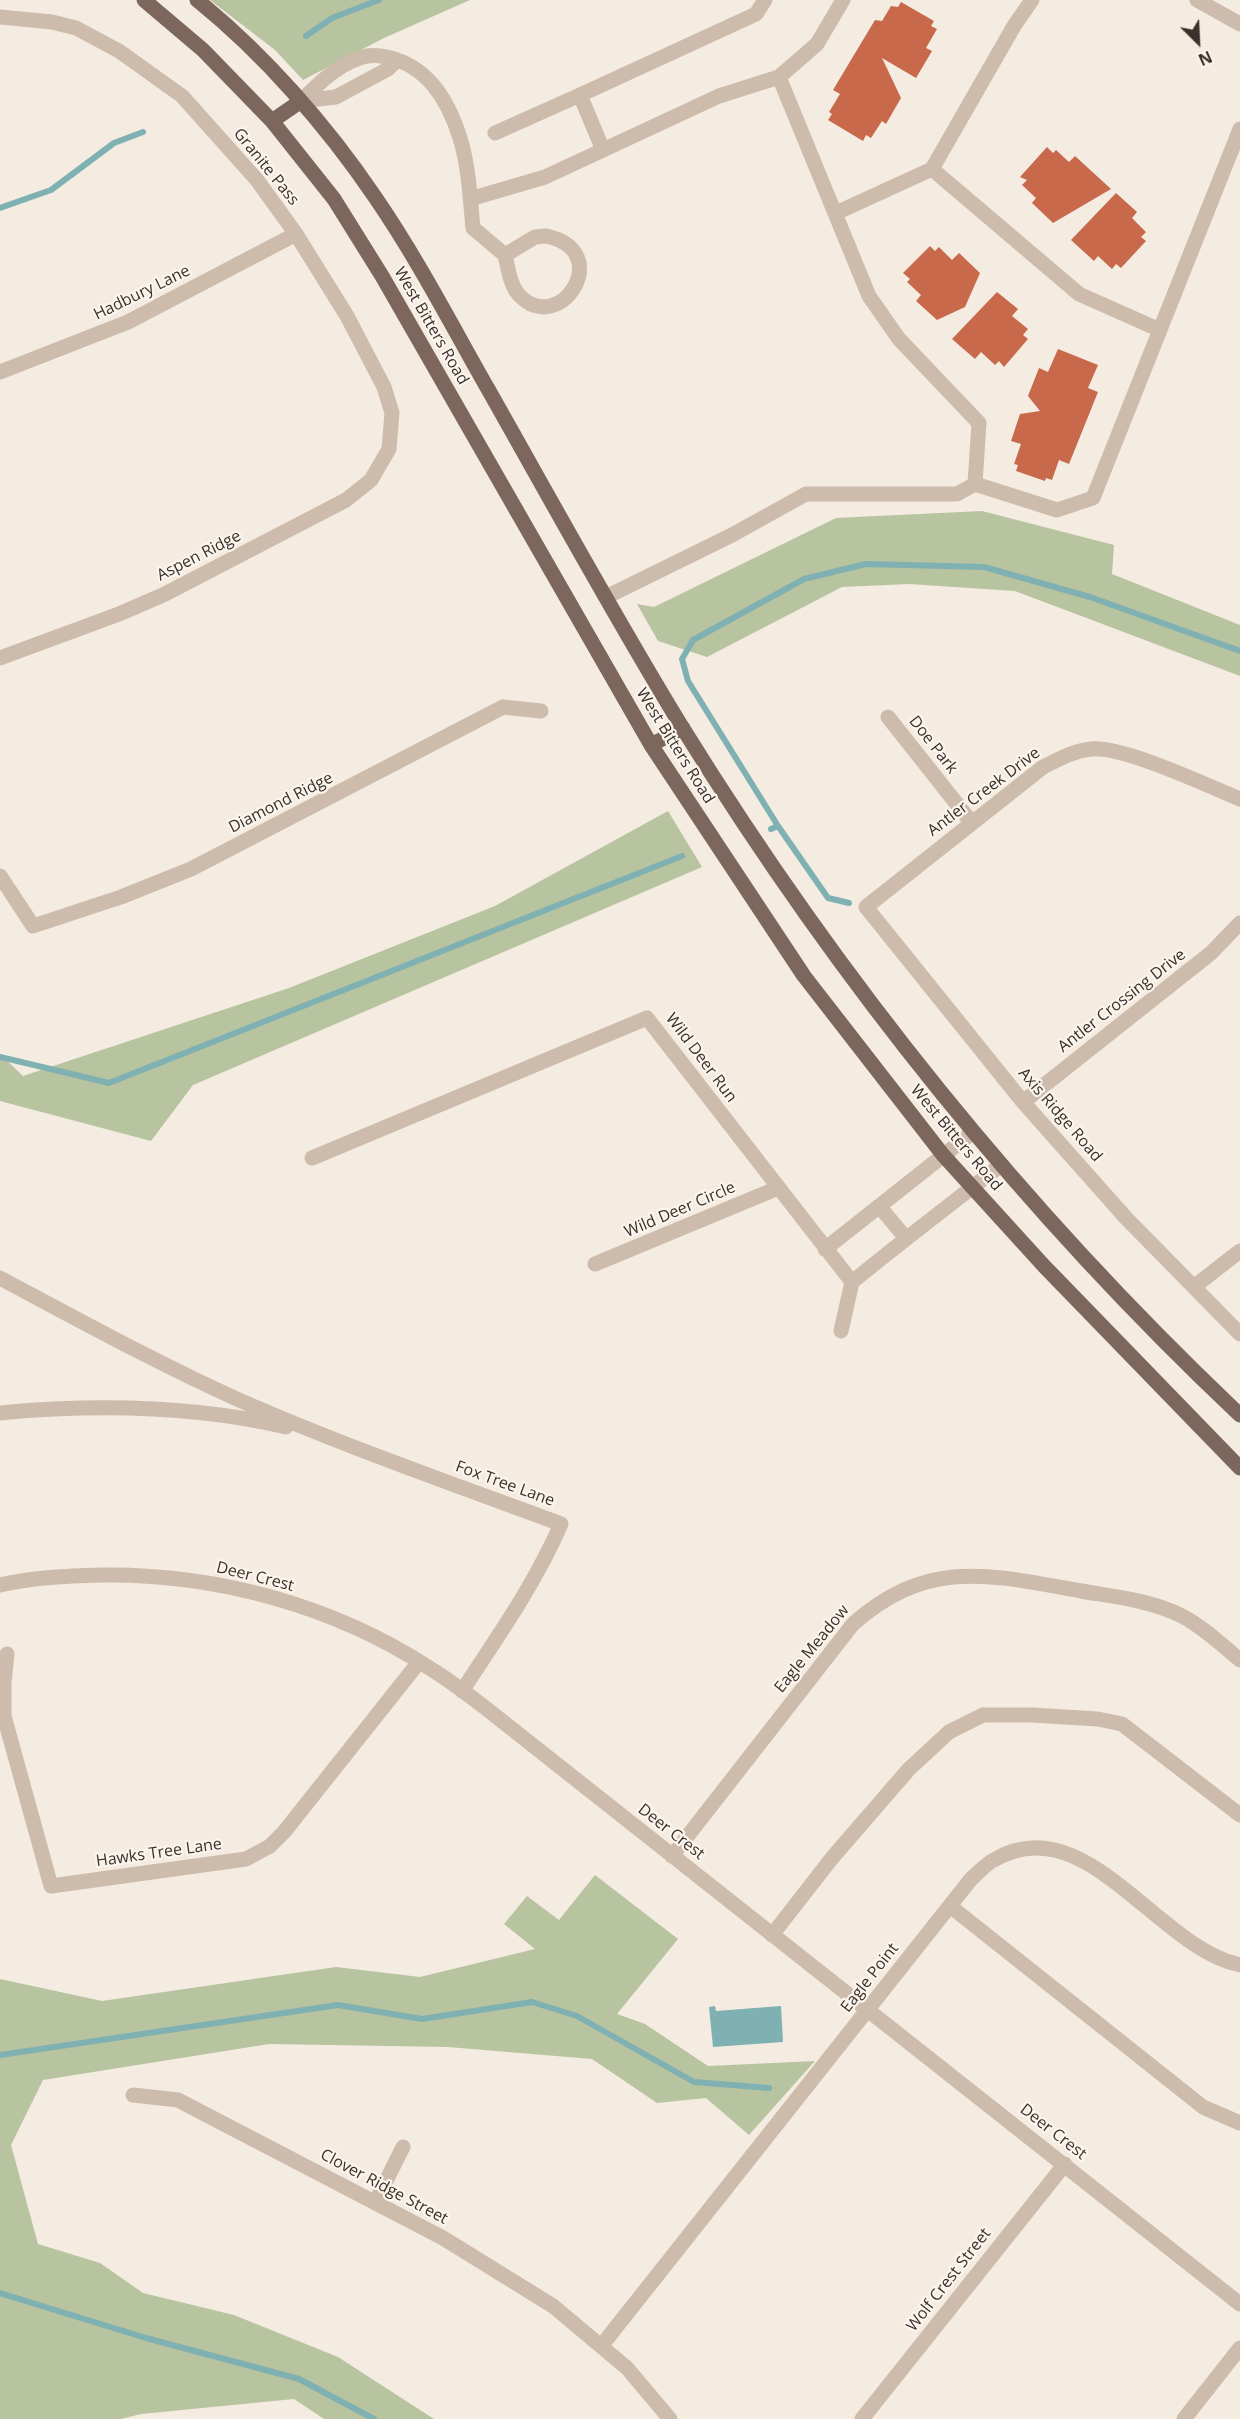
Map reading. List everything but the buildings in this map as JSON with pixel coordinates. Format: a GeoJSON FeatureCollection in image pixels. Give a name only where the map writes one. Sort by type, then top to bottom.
{"type":"FeatureCollection","features":[{"type":"Feature","properties":{"kind":"main road","name":"West Bitters Road"},"geometry":{"type":"LineString","coordinates":[[144,0],[203,50],[272,121],[334,199],[382,276],[651,745],[804,976],[943,1155],[1118,1344],[1240,1468]]}},
{"type":"Feature","properties":{"kind":"main road","name":"West Bitters Road"},"geometry":{"type":"LineString","coordinates":[[197,0],[225,23],[301,101],[374,196],[416,264],[683,728],[756,843],[827,945],[885,1022],[1001,1166],[1168,1347],[1240,1415]]}},
{"type":"Feature","properties":{"kind":"main road"},"geometry":{"type":"LineString","coordinates":[[272,121],[301,101]]}},
{"type":"Feature","properties":{"kind":"main road"},"geometry":{"type":"LineString","coordinates":[[651,745],[683,728]]}},
{"type":"Feature","properties":{"kind":"street"},"geometry":{"type":"LineString","coordinates":[[495,133],[756,14],[765,0]]}},
{"type":"Feature","properties":{"kind":"street"},"geometry":{"type":"LineString","coordinates":[[470,200],[545,177],[719,96],[779,76],[817,44],[843,0]]}},
{"type":"Feature","properties":{"kind":"street"},"geometry":{"type":"LineString","coordinates":[[836,213],[932,169],[1014,26],[1032,0]]}},
{"type":"Feature","properties":{"kind":"street"},"geometry":{"type":"LineString","coordinates":[[1197,0],[1240,24]]}},
{"type":"Feature","properties":{"kind":"street","name":"Granite Pass"},"geometry":{"type":"LineString","coordinates":[[1,19],[52,22],[76,28],[119,51],[182,96],[257,180],[296,234],[347,316],[384,387],[392,413],[389,449]]}},
{"type":"Feature","properties":{"kind":"street"},"geometry":{"type":"LineString","coordinates":[[301,101],[324,77],[360,57],[376,55],[397,60],[426,75],[441,96],[460,137],[468,174],[473,228],[505,255],[512,284],[518,294],[527,302],[539,306],[551,306],[571,294],[577,284],[580,273],[575,252],[557,238],[535,237],[505,255]]}},
{"type":"Feature","properties":{"kind":"street"},"geometry":{"type":"LineString","coordinates":[[301,101],[336,97],[388,69],[397,60]]}},
{"type":"Feature","properties":{"kind":"street"},"geometry":{"type":"LineString","coordinates":[[779,76],[869,296],[899,339],[979,423],[975,484]]}},
{"type":"Feature","properties":{"kind":"street"},"geometry":{"type":"LineString","coordinates":[[580,95],[603,150]]}},
{"type":"Feature","properties":{"kind":"street"},"geometry":{"type":"LineString","coordinates":[[606,597],[732,535],[806,494],[957,494],[975,484],[1057,510],[1094,498],[1240,129]]}},
{"type":"Feature","properties":{"kind":"street"},"geometry":{"type":"LineString","coordinates":[[932,169],[1079,294],[1160,330]]}},
{"type":"Feature","properties":{"kind":"street","name":"Hadbury Lane"},"geometry":{"type":"LineString","coordinates":[[0,372],[128,322],[296,234]]}},
{"type":"Feature","properties":{"kind":"street","name":"Aspen Ridge"},"geometry":{"type":"LineString","coordinates":[[0,658],[120,614],[163,595],[346,500],[371,480],[389,449]]}},
{"type":"Feature","properties":{"kind":"street","name":"Diamond Ridge"},"geometry":{"type":"LineString","coordinates":[[0,876],[33,926],[122,897],[191,869],[503,707],[541,711]]}},
{"type":"Feature","properties":{"kind":"street","name":"Doe Park"},"geometry":{"type":"LineString","coordinates":[[888,717],[972,823]]}},
{"type":"Feature","properties":{"kind":"street","name":"Antler Creek Drive"},"geometry":{"type":"LineString","coordinates":[[866,907],[1043,767],[1066,754],[1092,749],[1128,755],[1240,799]]}},
{"type":"Feature","properties":{"kind":"street","name":"Axis Ridge Road"},"geometry":{"type":"LineString","coordinates":[[866,907],[1023,1102],[1126,1218],[1240,1334]]}},
{"type":"Feature","properties":{"kind":"street","name":"Antler Crossing Drive"},"geometry":{"type":"LineString","coordinates":[[1023,1102],[1211,953],[1240,923]]}},
{"type":"Feature","properties":{"kind":"street","name":"Wild Deer Run"},"geometry":{"type":"LineString","coordinates":[[312,1158],[647,1018],[852,1282]]}},
{"type":"Feature","properties":{"kind":"street"},"geometry":{"type":"LineString","coordinates":[[825,1249],[974,1132]]}},
{"type":"Feature","properties":{"kind":"street"},"geometry":{"type":"LineString","coordinates":[[841,1331],[852,1282],[905,1237],[923,1227],[1001,1166]]}},
{"type":"Feature","properties":{"kind":"street","name":"Wild Deer Circle"},"geometry":{"type":"LineString","coordinates":[[595,1264],[778,1188]]}},
{"type":"Feature","properties":{"kind":"street"},"geometry":{"type":"LineString","coordinates":[[879,1206],[905,1237]]}},
{"type":"Feature","properties":{"kind":"street"},"geometry":{"type":"LineString","coordinates":[[1195,1287],[1240,1251]]}},
{"type":"Feature","properties":{"kind":"street","name":"Fox Tree Lane"},"geometry":{"type":"LineString","coordinates":[[0,1278],[152,1359],[238,1399],[322,1435],[561,1524],[546,1560],[528,1591],[462,1691]]}},
{"type":"Feature","properties":{"kind":"street","name":"Fox Tree Lane"},"geometry":{"type":"LineString","coordinates":[[0,1413],[66,1407],[147,1407],[227,1416],[322,1435]]}},
{"type":"Feature","properties":{"kind":"street","name":"Deer Crest"},"geometry":{"type":"LineString","coordinates":[[0,1585],[72,1576],[135,1575],[197,1581],[259,1594],[319,1612],[377,1638],[419,1662],[462,1691],[1240,2304]]}},
{"type":"Feature","properties":{"kind":"street","name":"Eagle Meadow"},"geometry":{"type":"LineString","coordinates":[[672,1856],[853,1624],[887,1599],[914,1585],[948,1576],[1002,1577],[1150,1603],[1183,1617],[1240,1660]]}},
{"type":"Feature","properties":{"kind":"street","name":"Hawks Tree Lane"},"geometry":{"type":"LineString","coordinates":[[7,1654],[4,1716],[51,1886],[246,1859],[270,1846],[284,1832],[419,1662]]}},
{"type":"Feature","properties":{"kind":"street"},"geometry":{"type":"LineString","coordinates":[[772,1935],[832,1858],[909,1769],[949,1732],[983,1715],[1098,1719],[1122,1724],[1240,1815]]}},
{"type":"Feature","properties":{"kind":"street","name":"Eagle Point"},"geometry":{"type":"LineString","coordinates":[[602,2345],[971,1879],[991,1861],[1015,1850],[1042,1847],[1077,1856],[1201,1950],[1240,1965]]}},
{"type":"Feature","properties":{"kind":"street"},"geometry":{"type":"LineString","coordinates":[[950,1906],[1203,2107],[1240,2123]]}},
{"type":"Feature","properties":{"kind":"street","name":"Clover Ridge Street"},"geometry":{"type":"LineString","coordinates":[[133,2096],[178,2100],[375,2203],[490,2267],[552,2306],[602,2345],[627,2368],[670,2419]]}},
{"type":"Feature","properties":{"kind":"street"},"geometry":{"type":"LineString","coordinates":[[375,2203],[403,2147]]}},
{"type":"Feature","properties":{"kind":"street","name":"Wolf Crest Street"},"geometry":{"type":"LineString","coordinates":[[862,2419],[1065,2164]]}},
{"type":"Feature","properties":{"kind":"street"},"geometry":{"type":"LineString","coordinates":[[1184,2419],[1240,2348]]}},
{"type":"Feature","properties":{"kind":"green space"},"geometry":{"type":"Polygon","coordinates":[[[210,0],[470,0],[384,38],[303,80],[275,50],[210,0]]]}},
{"type":"Feature","properties":{"kind":"green space"},"geometry":{"type":"Polygon","coordinates":[[[982,511],[1114,545],[1112,574],[1240,625],[1240,676],[1015,591],[909,584],[842,587],[707,657],[658,641],[637,604],[654,607],[836,518],[982,511]]]}},
{"type":"Feature","properties":{"kind":"green space"},"geometry":{"type":"Polygon","coordinates":[[[668,811],[702,867],[193,1085],[151,1141],[0,1101],[0,1054],[23,1076],[289,988],[495,906],[668,811]]]}},
{"type":"Feature","properties":{"kind":"green space"},"geometry":{"type":"Polygon","coordinates":[[[595,1875],[678,1939],[617,2014],[645,2024],[708,2066],[815,2061],[749,2135],[706,2098],[657,2103],[592,2059],[448,2047],[269,2044],[43,2080],[11,2145],[38,2244],[100,2263],[143,2293],[234,2315],[338,2357],[434,2419],[324,2419],[294,2399],[141,2414],[121,2419],[0,2419],[0,1979],[102,2001],[336,1967],[420,1977],[535,1949],[504,1924],[527,1896],[559,1920],[595,1875]]]}},
{"type":"Feature","properties":{"kind":"water"},"geometry":{"type":"Polygon","coordinates":[[[715,2006],[716,2011],[781,2006],[783,2042],[713,2047],[709,2007],[715,2006]]]}},
{"type":"Feature","properties":{"kind":"waterway"},"geometry":{"type":"LineString","coordinates":[[306,36],[332,18],[379,0]]}},
{"type":"Feature","properties":{"kind":"waterway"},"geometry":{"type":"LineString","coordinates":[[0,208],[51,190],[114,143],[143,132]]}},
{"type":"Feature","properties":{"kind":"waterway"},"geometry":{"type":"LineString","coordinates":[[771,829],[778,826],[688,681],[682,659],[693,640],[804,579],[866,564],[984,567],[1090,597],[1240,651]]}},
{"type":"Feature","properties":{"kind":"waterway"},"geometry":{"type":"LineString","coordinates":[[778,826],[828,898],[849,903]]}},
{"type":"Feature","properties":{"kind":"waterway"},"geometry":{"type":"LineString","coordinates":[[0,1057],[109,1083],[682,856]]}},
{"type":"Feature","properties":{"kind":"waterway"},"geometry":{"type":"LineString","coordinates":[[0,2055],[338,2005],[422,2019],[532,2002],[577,2016],[694,2082],[769,2088]]}},
{"type":"Feature","properties":{"kind":"waterway"},"geometry":{"type":"LineString","coordinates":[[0,2293],[146,2338],[299,2379],[374,2419]]}}]}
